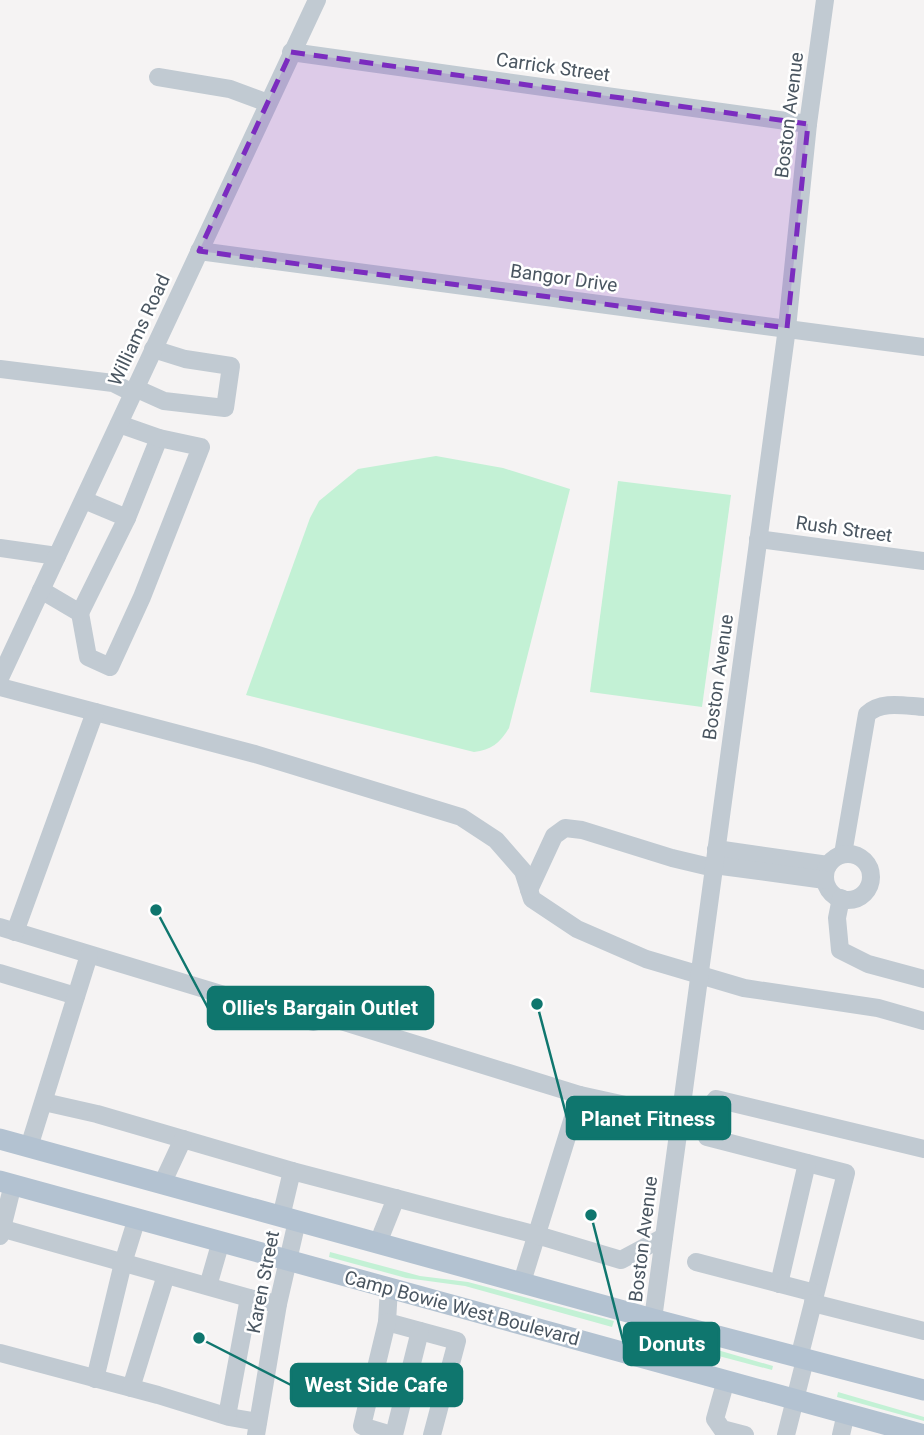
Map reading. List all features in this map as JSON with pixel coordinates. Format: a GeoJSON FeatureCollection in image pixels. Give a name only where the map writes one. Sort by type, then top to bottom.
{"type":"FeatureCollection","features":[{"type":"Feature","properties":{"kind":"main road","name":"Camp Bowie West Boulevard"},"geometry":{"type":"LineString","coordinates":[[0,1139],[653,1319],[924,1390]]}},
{"type":"Feature","properties":{"kind":"main road","name":"Camp Bowie West Boulevard"},"geometry":{"type":"LineString","coordinates":[[7,1183],[924,1435]]}},
{"type":"Feature","properties":{"kind":"street","name":"Williams Road"},"geometry":{"type":"LineString","coordinates":[[0,678],[317,0]]}},
{"type":"Feature","properties":{"kind":"street","name":"Boston Avenue"},"geometry":{"type":"LineString","coordinates":[[640,1356],[653,1319],[787,328],[808,124],[825,0]]}},
{"type":"Feature","properties":{"kind":"street","name":"Carrick Street"},"geometry":{"type":"LineString","coordinates":[[292,52],[808,124]]}},
{"type":"Feature","properties":{"kind":"street"},"geometry":{"type":"LineString","coordinates":[[158,78],[230,89],[268,103]]}},
{"type":"Feature","properties":{"kind":"street","name":"Bangor Drive"},"geometry":{"type":"LineString","coordinates":[[199,251],[924,347]]}},
{"type":"Feature","properties":{"kind":"street"},"geometry":{"type":"LineString","coordinates":[[0,369],[113,383],[164,401],[225,408],[231,366],[185,359],[153,349]]}},
{"type":"Feature","properties":{"kind":"street"},"geometry":{"type":"LineString","coordinates":[[119,424],[159,438],[201,447],[142,597],[110,667],[88,657],[80,613],[127,518],[159,438]]}},
{"type":"Feature","properties":{"kind":"street"},"geometry":{"type":"LineString","coordinates":[[84,499],[127,518]]}},
{"type":"Feature","properties":{"kind":"street","name":"Rush Street"},"geometry":{"type":"LineString","coordinates":[[758,539],[924,561]]}},
{"type":"Feature","properties":{"kind":"street"},"geometry":{"type":"LineString","coordinates":[[0,548],[57,556]]}},
{"type":"Feature","properties":{"kind":"street"},"geometry":{"type":"LineString","coordinates":[[41,590],[80,613]]}},
{"type":"Feature","properties":{"kind":"street"},"geometry":{"type":"LineString","coordinates":[[0,687],[267,758],[461,817],[496,840],[523,872],[532,899],[577,929],[646,959],[744,988],[878,1008],[924,1021]]}},
{"type":"Feature","properties":{"kind":"street"},"geometry":{"type":"LineString","coordinates":[[843,854],[867,714],[874,707],[887,705],[924,707]]}},
{"type":"Feature","properties":{"kind":"street"},"geometry":{"type":"LineString","coordinates":[[95,712],[7,930],[313,1022],[331,1018],[580,1095],[699,1119]]}},
{"type":"Feature","properties":{"kind":"street"},"geometry":{"type":"LineString","coordinates":[[529,890],[554,836],[565,828],[582,830],[672,858],[715,860],[827,873]]}},
{"type":"Feature","properties":{"kind":"street"},"geometry":{"type":"LineString","coordinates":[[843,854],[851,854],[864,860],[871,874],[863,894],[849,900],[829,890],[827,873],[836,857],[843,854]]}},
{"type":"Feature","properties":{"kind":"street"},"geometry":{"type":"LineString","coordinates":[[841,898],[837,918],[840,950],[868,964],[924,979]]}},
{"type":"Feature","properties":{"kind":"street"},"geometry":{"type":"LineString","coordinates":[[29,1147],[89,954]]}},
{"type":"Feature","properties":{"kind":"street"},"geometry":{"type":"LineString","coordinates":[[0,973],[76,996]]}},
{"type":"Feature","properties":{"kind":"street"},"geometry":{"type":"LineString","coordinates":[[522,1282],[580,1095]]}},
{"type":"Feature","properties":{"kind":"street"},"geometry":{"type":"LineString","coordinates":[[699,1119],[716,1099],[924,1149]]}},
{"type":"Feature","properties":{"kind":"street"},"geometry":{"type":"LineString","coordinates":[[44,1101],[621,1260],[664,1237]]}},
{"type":"Feature","properties":{"kind":"street"},"geometry":{"type":"LineString","coordinates":[[699,1119],[707,1137],[846,1173],[814,1298],[796,1399],[786,1435]]}},
{"type":"Feature","properties":{"kind":"street"},"geometry":{"type":"LineString","coordinates":[[162,1184],[183,1139]]}},
{"type":"Feature","properties":{"kind":"street"},"geometry":{"type":"LineString","coordinates":[[779,1284],[807,1163]]}},
{"type":"Feature","properties":{"kind":"street","name":"Karen Street"},"geometry":{"type":"LineString","coordinates":[[257,1428],[287,1260],[292,1171]]}},
{"type":"Feature","properties":{"kind":"street"},"geometry":{"type":"LineString","coordinates":[[7,1183],[1,1231],[278,1304]]}},
{"type":"Feature","properties":{"kind":"street"},"geometry":{"type":"LineString","coordinates":[[378,1243],[396,1198]]}},
{"type":"Feature","properties":{"kind":"street"},"geometry":{"type":"LineString","coordinates":[[95,1379],[123,1263],[137,1219]]}},
{"type":"Feature","properties":{"kind":"street"},"geometry":{"type":"LineString","coordinates":[[208,1286],[221,1241]]}},
{"type":"Feature","properties":{"kind":"street"},"geometry":{"type":"LineString","coordinates":[[696,1262],[779,1284],[814,1298],[924,1331]]}},
{"type":"Feature","properties":{"kind":"street"},"geometry":{"type":"LineString","coordinates":[[131,1388],[166,1275]]}},
{"type":"Feature","properties":{"kind":"street"},"geometry":{"type":"LineString","coordinates":[[389,1288],[387,1322],[362,1426],[393,1435],[420,1331]]}},
{"type":"Feature","properties":{"kind":"street"},"geometry":{"type":"LineString","coordinates":[[227,1416],[249,1298]]}},
{"type":"Feature","properties":{"kind":"street"},"geometry":{"type":"LineString","coordinates":[[432,1435],[466,1309]]}},
{"type":"Feature","properties":{"kind":"street"},"geometry":{"type":"LineString","coordinates":[[387,1322],[457,1341]]}},
{"type":"Feature","properties":{"kind":"street"},"geometry":{"type":"LineString","coordinates":[[0,1353],[227,1416],[257,1428]]}},
{"type":"Feature","properties":{"kind":"street"},"geometry":{"type":"LineString","coordinates":[[726,1380],[713,1427],[745,1435]]}},
{"type":"Feature","properties":{"kind":"street"},"geometry":{"type":"LineString","coordinates":[[841,1435],[846,1413]]}},
{"type":"Feature","properties":{"kind":"highlighted area"},"geometry":{"type":"Polygon","coordinates":[[[291,52],[808,124],[787,328],[199,251],[291,52]]]}},
{"type":"Feature","properties":{"kind":"green space"},"geometry":{"type":"Polygon","coordinates":[[[436,456],[503,468],[570,489],[509,728],[502,738],[485,750],[474,752],[246,695],[310,518],[319,501],[358,469],[436,456]]]}},
{"type":"Feature","properties":{"kind":"green space"},"geometry":{"type":"Polygon","coordinates":[[[618,481],[731,495],[702,707],[590,692],[618,481]]]}},
{"type":"Feature","properties":{"kind":"green space"},"geometry":{"type":"Polygon","coordinates":[[[330,1252],[420,1276],[468,1282],[614,1321],[612,1327],[465,1286],[406,1278],[329,1257],[330,1252]]]}},
{"type":"Feature","properties":{"kind":"green space"},"geometry":{"type":"Polygon","coordinates":[[[683,1340],[773,1366],[772,1370],[681,1346],[683,1340]]]}},
{"type":"Feature","properties":{"kind":"green space"},"geometry":{"type":"Polygon","coordinates":[[[838,1392],[924,1417],[924,1421],[837,1397],[838,1392]]]}},
{"type":"Feature","properties":{"kind":"place","name":"Ollie's Bargain Outlet"},"geometry":{"type":"Point","coordinates":[156,910]}},
{"type":"Feature","properties":{"kind":"place","name":"Planet Fitness"},"geometry":{"type":"Point","coordinates":[537,1004]}},
{"type":"Feature","properties":{"kind":"place","name":"Donuts"},"geometry":{"type":"Point","coordinates":[591,1215]}},
{"type":"Feature","properties":{"kind":"place","name":"West Side Cafe"},"geometry":{"type":"Point","coordinates":[199,1338]}}]}
